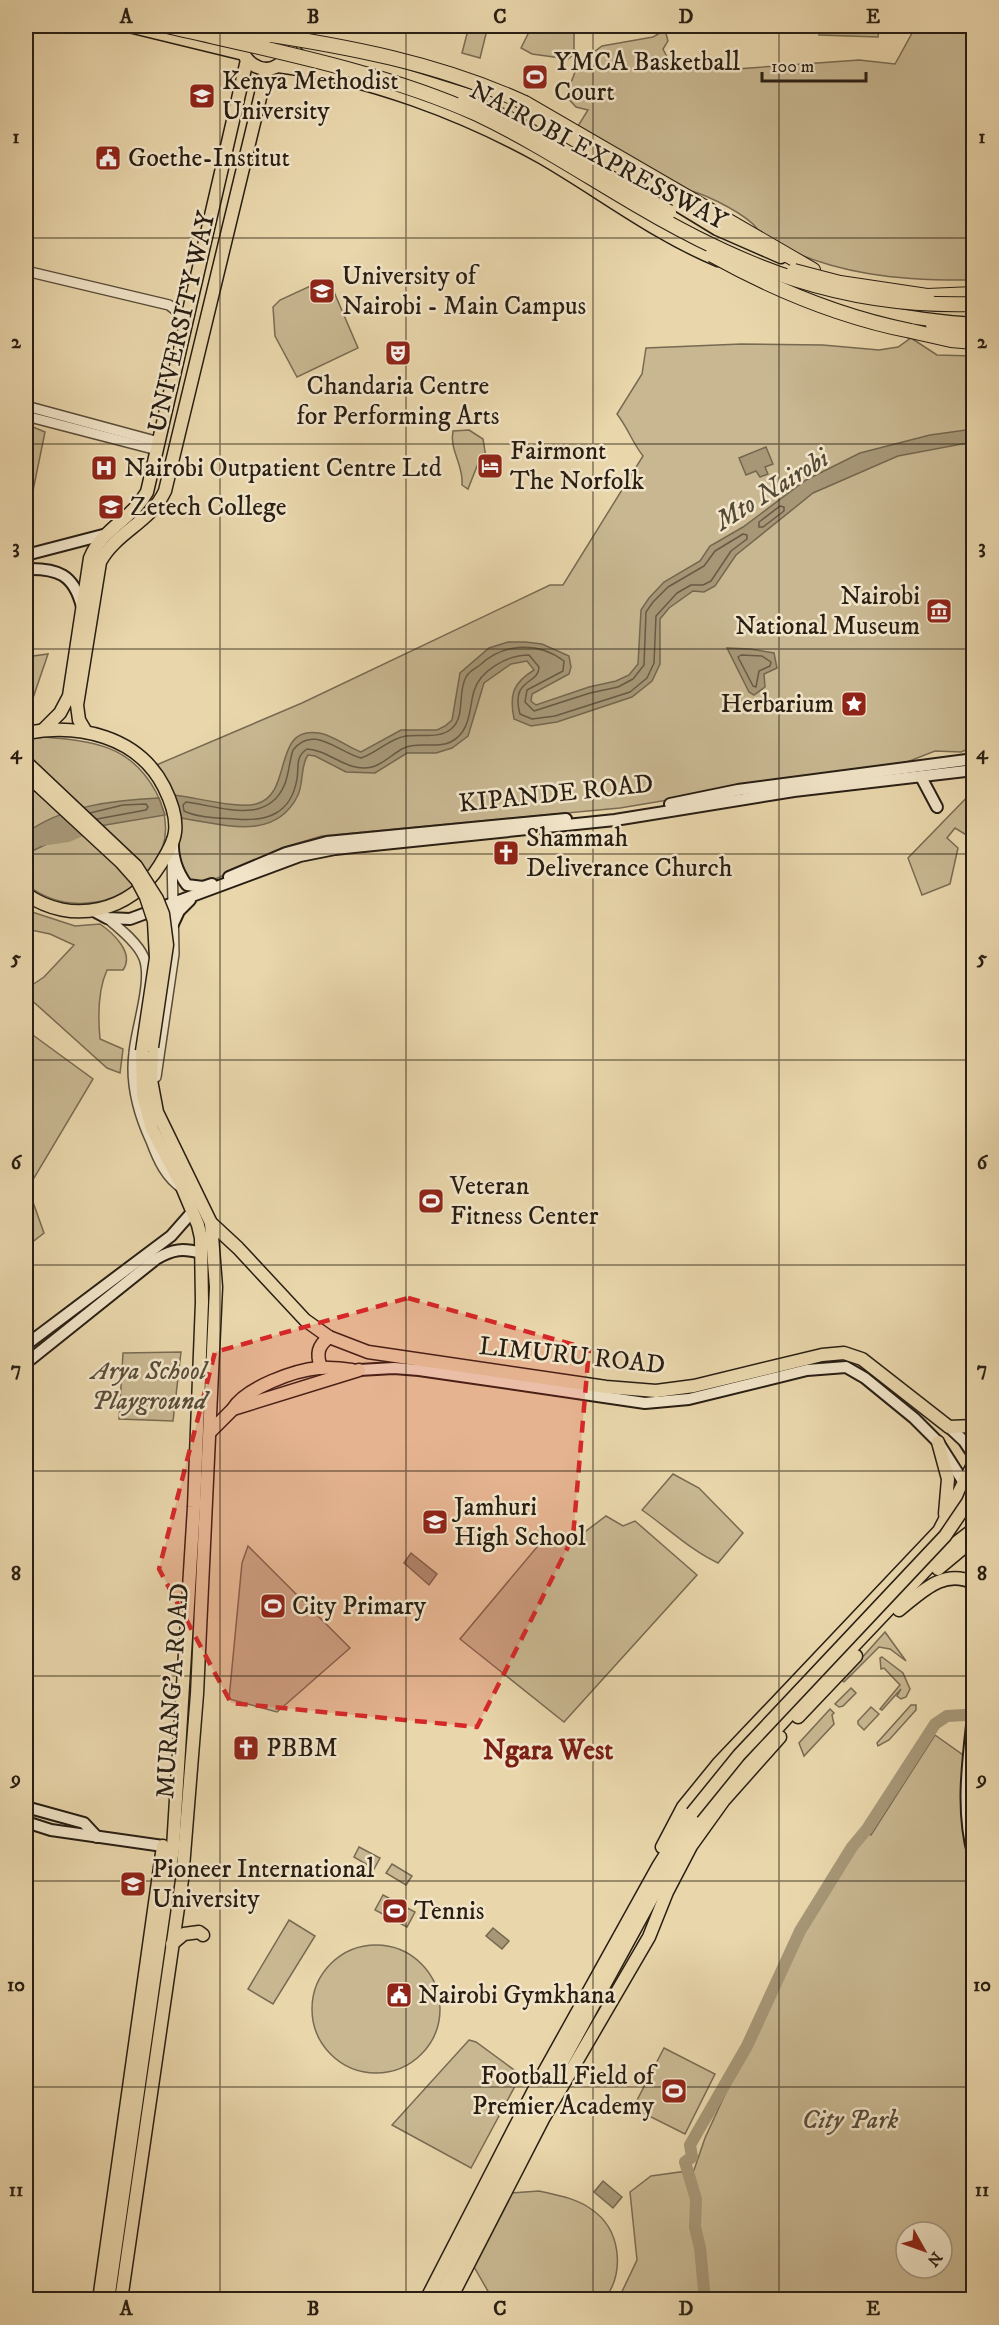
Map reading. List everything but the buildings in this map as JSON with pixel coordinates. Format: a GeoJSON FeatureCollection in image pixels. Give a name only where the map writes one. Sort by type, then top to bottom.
{"type":"FeatureCollection","features":[{"type":"Feature","properties":{"kind":"highway","name":"NAIROBI EXPRESSWAY"},"geometry":{"type":"LineString","coordinates":[[167,26],[425,93],[517,135],[564,160],[603,186],[707,244],[780,276],[818,288],[889,302],[927,305],[974,304]]}},
{"type":"Feature","properties":{"kind":"highway","name":"NAIROBI EXPRESSWAY"},"geometry":{"type":"LineString","coordinates":[[214,26],[436,88],[493,111],[578,157],[662,209],[769,262],[840,283],[927,296],[974,294]]}},
{"type":"Feature","properties":{"kind":"highway"},"geometry":{"type":"LineString","coordinates":[[214,26],[399,59],[458,76],[525,103],[813,270]]}},
{"type":"Feature","properties":{"kind":"highway"},"geometry":{"type":"LineString","coordinates":[[603,186],[637,212],[765,283],[839,314],[951,340],[974,342]]}},
{"type":"Feature","properties":{"kind":"main road"},"geometry":{"type":"LineString","coordinates":[[129,26],[245,57],[253,65],[343,80],[400,97],[490,131],[541,157],[647,224],[698,252],[756,275],[873,311],[926,322],[974,324]]}},
{"type":"Feature","properties":{"kind":"main road"},"geometry":{"type":"LineString","coordinates":[[233,26],[249,27]]}},
{"type":"Feature","properties":{"kind":"main road","name":"UNIVERSITY WAY"},"geometry":{"type":"LineString","coordinates":[[103,535],[133,513],[147,492],[245,57],[242,41],[249,27]]}},
{"type":"Feature","properties":{"kind":"main road"},"geometry":{"type":"LineString","coordinates":[[284,28],[303,44],[322,51],[500,105],[579,144],[717,229],[813,270],[875,293],[974,309]]}},
{"type":"Feature","properties":{"kind":"main road","name":"UNIVERSITY WAY"},"geometry":{"type":"LineString","coordinates":[[86,732],[79,720],[77,705],[100,562],[108,547],[153,511],[165,491],[273,68],[290,49],[284,28]]}},
{"type":"Feature","properties":{"kind":"main road"},"geometry":{"type":"LineString","coordinates":[[926,322],[942,331],[974,335]]}},
{"type":"Feature","properties":{"kind":"main road"},"geometry":{"type":"LineString","coordinates":[[26,569],[55,559],[103,535]]}},
{"type":"Feature","properties":{"kind":"main road"},"geometry":{"type":"LineString","coordinates":[[43,730],[66,705],[90,558],[103,535]]}},
{"type":"Feature","properties":{"kind":"main road"},"geometry":{"type":"LineString","coordinates":[[26,555],[55,559],[75,586],[83,609]]}},
{"type":"Feature","properties":{"kind":"main road"},"geometry":{"type":"LineString","coordinates":[[26,733],[43,730],[86,732],[114,740],[142,757],[152,767],[168,796],[174,820],[173,844],[159,867],[140,891],[108,908],[74,913],[44,906],[26,894]]}},
{"type":"Feature","properties":{"kind":"main road","name":"KIPANDE ROAD"},"geometry":{"type":"LineString","coordinates":[[173,844],[181,876],[187,885],[203,887],[286,853],[327,842],[632,812],[738,790],[974,759]]}},
{"type":"Feature","properties":{"kind":"main road","name":"MURANG'A ROAD"},"geometry":{"type":"LineString","coordinates":[[26,762],[136,866],[157,899],[165,921],[167,945],[147,1049],[153,1094],[164,1129],[211,1223],[216,1287],[197,1694],[182,1880],[121,2300]]}},
{"type":"Feature","properties":{"kind":"main road","name":"KIPANDE ROAD"},"geometry":{"type":"LineString","coordinates":[[107,918],[123,921],[192,898],[300,856],[335,849],[615,820],[794,791],[974,770]]}},
{"type":"Feature","properties":{"kind":"main road","name":"MURANG'A ROAD"},"geometry":{"type":"LineString","coordinates":[[26,774],[121,862],[137,880],[146,897],[154,921],[156,958],[147,1049],[145,1105],[152,1129],[193,1211],[201,1238],[194,1507],[173,1848],[108,2300]]}},
{"type":"Feature","properties":{"kind":"main road"},"geometry":{"type":"LineString","coordinates":[[921,777],[937,807]]}},
{"type":"Feature","properties":{"kind":"main road"},"geometry":{"type":"LineString","coordinates":[[173,924],[179,911],[192,898]]}},
{"type":"Feature","properties":{"kind":"main road"},"geometry":{"type":"LineString","coordinates":[[94,911],[107,918]]}},
{"type":"Feature","properties":{"kind":"main road"},"geometry":{"type":"LineString","coordinates":[[26,1345],[171,1236],[193,1211]]}},
{"type":"Feature","properties":{"kind":"main road","name":"LIMURU ROAD"},"geometry":{"type":"LineString","coordinates":[[211,1223],[238,1248],[305,1320],[329,1337],[368,1352],[420,1361],[644,1390],[694,1386],[822,1355],[844,1353],[862,1359],[949,1426],[974,1456]]}},
{"type":"Feature","properties":{"kind":"main road"},"geometry":{"type":"LineString","coordinates":[[26,1363],[156,1259],[180,1249],[201,1253]]}},
{"type":"Feature","properties":{"kind":"main road"},"geometry":{"type":"LineString","coordinates":[[321,1368],[318,1353],[320,1346],[329,1337]]}},
{"type":"Feature","properties":{"kind":"main road","name":"LIMURU ROAD"},"geometry":{"type":"LineString","coordinates":[[210,1432],[233,1409],[359,1371],[394,1368],[419,1370],[645,1403],[689,1399],[807,1370],[837,1366],[854,1371],[892,1398],[938,1442],[969,1486],[974,1500]]}},
{"type":"Feature","properties":{"kind":"main road"},"geometry":{"type":"LineString","coordinates":[[233,1409],[246,1394],[298,1372],[321,1368],[359,1371]]}},
{"type":"Feature","properties":{"kind":"main road"},"geometry":{"type":"LineString","coordinates":[[949,1426],[974,1426]]}},
{"type":"Feature","properties":{"kind":"main road"},"geometry":{"type":"LineString","coordinates":[[938,1442],[948,1479],[944,1524]]}},
{"type":"Feature","properties":{"kind":"main road"},"geometry":{"type":"LineString","coordinates":[[450,2300],[543,2119],[649,1937],[663,1889],[695,1817],[712,1786],[945,1536],[968,1502],[974,1463]]}},
{"type":"Feature","properties":{"kind":"main road"},"geometry":{"type":"LineString","coordinates":[[658,1865],[660,1850],[672,1825],[704,1780],[944,1524],[969,1486]]}},
{"type":"Feature","properties":{"kind":"main road"},"geometry":{"type":"LineString","coordinates":[[439,2300],[540,2103],[663,1889],[691,1846],[724,1800],[939,1556],[974,1529]]}},
{"type":"Feature","properties":{"kind":"main road"},"geometry":{"type":"LineString","coordinates":[[426,2300],[533,2092],[658,1865],[695,1817],[749,1758],[899,1604],[974,1539]]}},
{"type":"Feature","properties":{"kind":"main road"},"geometry":{"type":"LineString","coordinates":[[899,1604],[938,1580],[954,1577],[974,1582]]}},
{"type":"Feature","properties":{"kind":"main road"},"geometry":{"type":"LineString","coordinates":[[974,1707],[967,1820],[974,1857]]}},
{"type":"Feature","properties":{"kind":"main road"},"geometry":{"type":"LineString","coordinates":[[26,1808],[84,1823],[97,1837]]}},
{"type":"Feature","properties":{"kind":"main road"},"geometry":{"type":"LineString","coordinates":[[26,1822],[51,1830],[163,1846],[99,2300]]}},
{"type":"Feature","properties":{"kind":"main road"},"geometry":{"type":"LineString","coordinates":[[172,1944],[184,1934],[196,1932],[203,1935]]}},
{"type":"Feature","properties":{"kind":"street"},"geometry":{"type":"LineString","coordinates":[[26,271],[169,304],[187,320]]}},
{"type":"Feature","properties":{"kind":"street"},"geometry":{"type":"LineString","coordinates":[[169,304],[193,294]]}},
{"type":"Feature","properties":{"kind":"street"},"geometry":{"type":"LineString","coordinates":[[26,406],[158,446]]}},
{"type":"Feature","properties":{"kind":"street"},"geometry":{"type":"LineString","coordinates":[[26,416],[158,446]]}},
{"type":"Feature","properties":{"kind":"street","name":"MURANG'A ROAD"},"geometry":{"type":"LineString","coordinates":[[153,1094],[174,954],[173,844]]}},
{"type":"Feature","properties":{"kind":"street","name":"MURANG'A ROAD"},"geometry":{"type":"LineString","coordinates":[[107,918],[139,949],[144,958],[146,976],[134,1053],[136,1104],[160,1163],[173,1183],[183,1189]]}},
{"type":"Feature","properties":{"kind":"highlighted area"},"geometry":{"type":"Polygon","coordinates":[[[408,1298],[589,1349],[573,1537],[477,1727],[231,1703],[159,1569],[215,1352],[408,1298]]]}},
{"type":"Feature","properties":{"kind":"green space"},"geometry":{"type":"Polygon","coordinates":[[[469,26],[488,26],[480,58],[462,53],[469,26]]]}},
{"type":"Feature","properties":{"kind":"green space"},"geometry":{"type":"Polygon","coordinates":[[[528,26],[571,26],[574,32],[574,49],[577,52],[568,59],[532,54],[521,48],[529,32],[528,26]]]}},
{"type":"Feature","properties":{"kind":"green space"},"geometry":{"type":"Polygon","coordinates":[[[819,26],[879,26],[878,37],[819,35],[819,26]]]}},
{"type":"Feature","properties":{"kind":"green space"},"geometry":{"type":"Polygon","coordinates":[[[916,26],[973,26],[973,280],[920,279],[868,274],[817,261],[793,252],[767,239],[746,218],[728,207],[697,193],[679,188],[578,126],[588,110],[576,107],[566,96],[578,64],[602,46],[653,37],[665,30],[668,41],[663,49],[670,63],[656,65],[654,70],[722,70],[859,60],[895,64],[916,26]]]}},
{"type":"Feature","properties":{"kind":"green space"},"geometry":{"type":"Polygon","coordinates":[[[319,282],[331,285],[358,348],[297,377],[275,336],[273,307],[280,300],[319,282]]]}},
{"type":"Feature","properties":{"kind":"green space"},"geometry":{"type":"Polygon","coordinates":[[[911,338],[937,355],[973,356],[973,747],[961,752],[935,751],[902,764],[831,773],[620,808],[322,836],[282,848],[207,883],[195,884],[181,876],[175,830],[154,766],[302,703],[550,585],[563,585],[643,456],[617,414],[642,374],[646,348],[741,344],[823,345],[879,350],[898,347],[911,338]]]}},
{"type":"Feature","properties":{"kind":"green space"},"geometry":{"type":"Polygon","coordinates":[[[26,424],[45,432],[26,525],[26,424]]]}},
{"type":"Feature","properties":{"kind":"green space"},"geometry":{"type":"Polygon","coordinates":[[[469,430],[483,439],[486,458],[479,461],[468,489],[462,485],[461,471],[452,438],[453,431],[469,430]]]}},
{"type":"Feature","properties":{"kind":"green space"},"geometry":{"type":"Polygon","coordinates":[[[48,654],[33,698],[26,703],[26,657],[48,654]]]}},
{"type":"Feature","properties":{"kind":"green space"},"geometry":{"type":"Polygon","coordinates":[[[44,737],[79,741],[109,748],[135,764],[156,792],[165,821],[163,848],[150,871],[131,888],[107,900],[80,903],[52,899],[26,884],[26,740],[44,737]]]}},
{"type":"Feature","properties":{"kind":"green space"},"geometry":{"type":"Polygon","coordinates":[[[973,791],[973,836],[968,836],[955,828],[947,838],[958,848],[950,884],[922,895],[908,858],[973,791]]]}},
{"type":"Feature","properties":{"kind":"green space"},"geometry":{"type":"Polygon","coordinates":[[[26,910],[75,926],[100,924],[121,944],[126,964],[123,970],[107,970],[100,995],[99,1013],[100,1039],[123,1049],[120,1073],[107,1068],[27,996],[26,989],[44,977],[74,945],[50,934],[26,929],[26,910]]]}},
{"type":"Feature","properties":{"kind":"green space"},"geometry":{"type":"Polygon","coordinates":[[[26,1030],[93,1079],[28,1188],[44,1233],[26,1247],[26,1030]]]}},
{"type":"Feature","properties":{"kind":"green space","name":"Arya School Playground"},"geometry":{"type":"Polygon","coordinates":[[[181,1352],[173,1421],[119,1419],[123,1353],[181,1352]]]}},
{"type":"Feature","properties":{"kind":"green space"},"geometry":{"type":"Polygon","coordinates":[[[673,1474],[699,1488],[743,1533],[718,1563],[689,1545],[642,1510],[673,1474]]]}},
{"type":"Feature","properties":{"kind":"green space"},"geometry":{"type":"Polygon","coordinates":[[[606,1516],[623,1526],[635,1521],[697,1575],[564,1722],[460,1639],[547,1535],[574,1540],[606,1516]]]}},
{"type":"Feature","properties":{"kind":"green space","name":"City Primary"},"geometry":{"type":"Polygon","coordinates":[[[248,1546],[350,1648],[277,1712],[229,1699],[242,1563],[248,1546]]]}},
{"type":"Feature","properties":{"kind":"green space"},"geometry":{"type":"Polygon","coordinates":[[[885,1632],[906,1661],[890,1649],[879,1647],[844,1682],[842,1680],[885,1632]]]}},
{"type":"Feature","properties":{"kind":"green space"},"geometry":{"type":"Polygon","coordinates":[[[882,1657],[903,1673],[910,1689],[906,1697],[901,1699],[897,1696],[901,1689],[882,1710],[880,1709],[900,1685],[884,1668],[881,1669],[880,1658],[882,1657]]]}},
{"type":"Feature","properties":{"kind":"green space"},"geometry":{"type":"Polygon","coordinates":[[[851,1688],[856,1693],[843,1706],[839,1707],[835,1704],[851,1688]]]}},
{"type":"Feature","properties":{"kind":"green space"},"geometry":{"type":"Polygon","coordinates":[[[911,1705],[916,1705],[916,1710],[889,1740],[878,1746],[877,1743],[911,1705]]]}},
{"type":"Feature","properties":{"kind":"green space"},"geometry":{"type":"Polygon","coordinates":[[[871,1707],[879,1714],[864,1730],[858,1721],[871,1707]]]}},
{"type":"Feature","properties":{"kind":"green space"},"geometry":{"type":"Polygon","coordinates":[[[830,1709],[834,1713],[832,1715],[834,1724],[804,1756],[799,1743],[830,1709]]]}},
{"type":"Feature","properties":{"kind":"green space","name":"City Park"},"geometry":{"type":"Polygon","coordinates":[[[935,1735],[963,1755],[973,1852],[973,2299],[618,2300],[637,2260],[630,2192],[651,2176],[694,2170],[705,2138],[800,1931],[866,1832],[871,1835],[935,1735]]]}},
{"type":"Feature","properties":{"kind":"green space"},"geometry":{"type":"Polygon","coordinates":[[[359,1847],[380,1858],[374,1869],[354,1857],[359,1847]]]}},
{"type":"Feature","properties":{"kind":"green space"},"geometry":{"type":"Polygon","coordinates":[[[392,1864],[412,1876],[406,1885],[386,1873],[392,1864]]]}},
{"type":"Feature","properties":{"kind":"green space","name":"Tennis"},"geometry":{"type":"Polygon","coordinates":[[[383,1895],[415,1912],[407,1927],[375,1910],[383,1895]]]}},
{"type":"Feature","properties":{"kind":"green space"},"geometry":{"type":"Polygon","coordinates":[[[289,1920],[315,1936],[273,2004],[248,1989],[289,1920]]]}},
{"type":"Feature","properties":{"kind":"green space"},"geometry":{"type":"Polygon","coordinates":[[[376,1945],[401,1950],[421,1964],[435,1984],[440,2009],[435,2034],[421,2054],[401,2068],[376,2073],[351,2068],[331,2054],[317,2034],[312,2009],[317,1984],[331,1964],[351,1950],[376,1945]]]}},
{"type":"Feature","properties":{"kind":"green space"},"geometry":{"type":"Polygon","coordinates":[[[469,2040],[476,2042],[521,2075],[471,2168],[392,2125],[469,2040]]]}},
{"type":"Feature","properties":{"kind":"green space","name":"Football Field of Premier Academy"},"geometry":{"type":"Polygon","coordinates":[[[664,2048],[715,2074],[685,2134],[633,2108],[664,2048]]]}},
{"type":"Feature","properties":{"kind":"green space"},"geometry":{"type":"Polygon","coordinates":[[[539,2191],[566,2197],[585,2205],[601,2217],[609,2228],[617,2251],[617,2263],[611,2288],[605,2299],[493,2300],[473,2265],[511,2193],[539,2191]]]}},
{"type":"Feature","properties":{"kind":"water"},"geometry":{"type":"Polygon","coordinates":[[[823,26],[875,26],[875,30],[823,30],[823,26]]]}},
{"type":"Feature","properties":{"kind":"water"},"geometry":{"type":"Polygon","coordinates":[[[973,429],[973,442],[898,456],[813,493],[736,555],[715,586],[704,592],[693,591],[669,608],[660,619],[660,664],[652,681],[632,697],[557,722],[531,726],[514,719],[512,703],[517,685],[534,670],[527,661],[511,664],[484,683],[468,736],[452,748],[436,753],[407,753],[375,773],[346,772],[315,756],[308,755],[298,795],[288,810],[276,820],[246,827],[180,818],[173,795],[238,805],[256,804],[268,798],[275,788],[294,739],[304,733],[324,734],[361,752],[401,730],[437,730],[445,726],[452,720],[460,673],[489,648],[508,642],[525,642],[542,644],[569,656],[571,667],[569,674],[532,694],[531,701],[536,705],[629,675],[638,664],[641,610],[664,582],[700,561],[710,546],[743,527],[806,480],[860,453],[930,435],[973,429]]]}},
{"type":"Feature","properties":{"kind":"water"},"geometry":{"type":"Polygon","coordinates":[[[766,447],[773,464],[765,467],[768,474],[760,477],[756,471],[746,475],[739,458],[766,447]]]}},
{"type":"Feature","properties":{"kind":"water"},"geometry":{"type":"Polygon","coordinates":[[[727,648],[774,653],[777,668],[764,674],[765,687],[754,695],[749,692],[727,648]]]}},
{"type":"Feature","properties":{"kind":"water"},"geometry":{"type":"Polygon","coordinates":[[[159,798],[165,815],[76,830],[26,854],[26,833],[56,816],[107,803],[159,798]]]}},
{"type":"Feature","properties":{"kind":"water"},"geometry":{"type":"Polygon","coordinates":[[[411,1553],[437,1574],[429,1585],[404,1563],[411,1553]]]}},
{"type":"Feature","properties":{"kind":"water"},"geometry":{"type":"Polygon","coordinates":[[[493,1928],[509,1941],[502,1949],[486,1936],[493,1928]]]}},
{"type":"Feature","properties":{"kind":"water"},"geometry":{"type":"Polygon","coordinates":[[[603,2181],[622,2197],[613,2208],[594,2192],[603,2181]]]}},
{"type":"Feature","properties":{"kind":"waterway"},"geometry":{"type":"LineString","coordinates":[[26,842],[68,836],[93,825]]}},
{"type":"Feature","properties":{"kind":"waterway"},"geometry":{"type":"LineString","coordinates":[[705,2300],[700,2248],[695,2227],[696,2199],[685,2162],[692,2157],[690,2145],[747,2046],[800,1931],[852,1847],[867,1829],[935,1724],[947,1716],[965,1715]]}},
{"type":"Feature","properties":{"kind":"place","name":"YMCA Basketball Court"},"geometry":{"type":"Point","coordinates":[535,77]}},
{"type":"Feature","properties":{"kind":"place","name":"Kenya Methodist University"},"geometry":{"type":"Point","coordinates":[202,96]}},
{"type":"Feature","properties":{"kind":"place","name":"Goethe-Institut"},"geometry":{"type":"Point","coordinates":[108,158]}},
{"type":"Feature","properties":{"kind":"place","name":"University of Nairobi - Main Campus"},"geometry":{"type":"Point","coordinates":[322,291]}},
{"type":"Feature","properties":{"kind":"place","name":"Chandaria Centre for Performing Arts"},"geometry":{"type":"Point","coordinates":[398,353]}},
{"type":"Feature","properties":{"kind":"place","name":"Fairmont The Norfolk"},"geometry":{"type":"Point","coordinates":[490,466]}},
{"type":"Feature","properties":{"kind":"place","name":"Nairobi Outpatient Centre Ltd"},"geometry":{"type":"Point","coordinates":[104,468]}},
{"type":"Feature","properties":{"kind":"place","name":"Zetech College"},"geometry":{"type":"Point","coordinates":[111,507]}},
{"type":"Feature","properties":{"kind":"place","name":"Nairobi National Museum"},"geometry":{"type":"Point","coordinates":[939,611]}},
{"type":"Feature","properties":{"kind":"place","name":"Herbarium"},"geometry":{"type":"Point","coordinates":[854,704]}},
{"type":"Feature","properties":{"kind":"place","name":"Shammah Deliverance Church"},"geometry":{"type":"Point","coordinates":[506,853]}},
{"type":"Feature","properties":{"kind":"place","name":"Veteran Fitness Center"},"geometry":{"type":"Point","coordinates":[431,1201]}},
{"type":"Feature","properties":{"kind":"place","name":"Jamhuri High School"},"geometry":{"type":"Point","coordinates":[435,1522]}},
{"type":"Feature","properties":{"kind":"place","name":"City Primary"},"geometry":{"type":"Point","coordinates":[273,1606]}},
{"type":"Feature","properties":{"kind":"place","name":"PBBM"},"geometry":{"type":"Point","coordinates":[246,1748]}},
{"type":"Feature","properties":{"kind":"place","name":"Pioneer International University"},"geometry":{"type":"Point","coordinates":[133,1884]}},
{"type":"Feature","properties":{"kind":"place","name":"Tennis"},"geometry":{"type":"Point","coordinates":[395,1911]}},
{"type":"Feature","properties":{"kind":"place","name":"Nairobi Gymkhana"},"geometry":{"type":"Point","coordinates":[399,1995]}},
{"type":"Feature","properties":{"kind":"place","name":"Football Field of Premier Academy"},"geometry":{"type":"Point","coordinates":[674,2091]}},
{"type":"Feature","properties":{"kind":"district","name":"Ngara West"},"geometry":{"type":"Point","coordinates":[548,1750]}},
{"type":"Feature","properties":{"kind":"water label","name":"Mto Nairobi"},"geometry":{"type":"Point","coordinates":[772,490]}}]}
